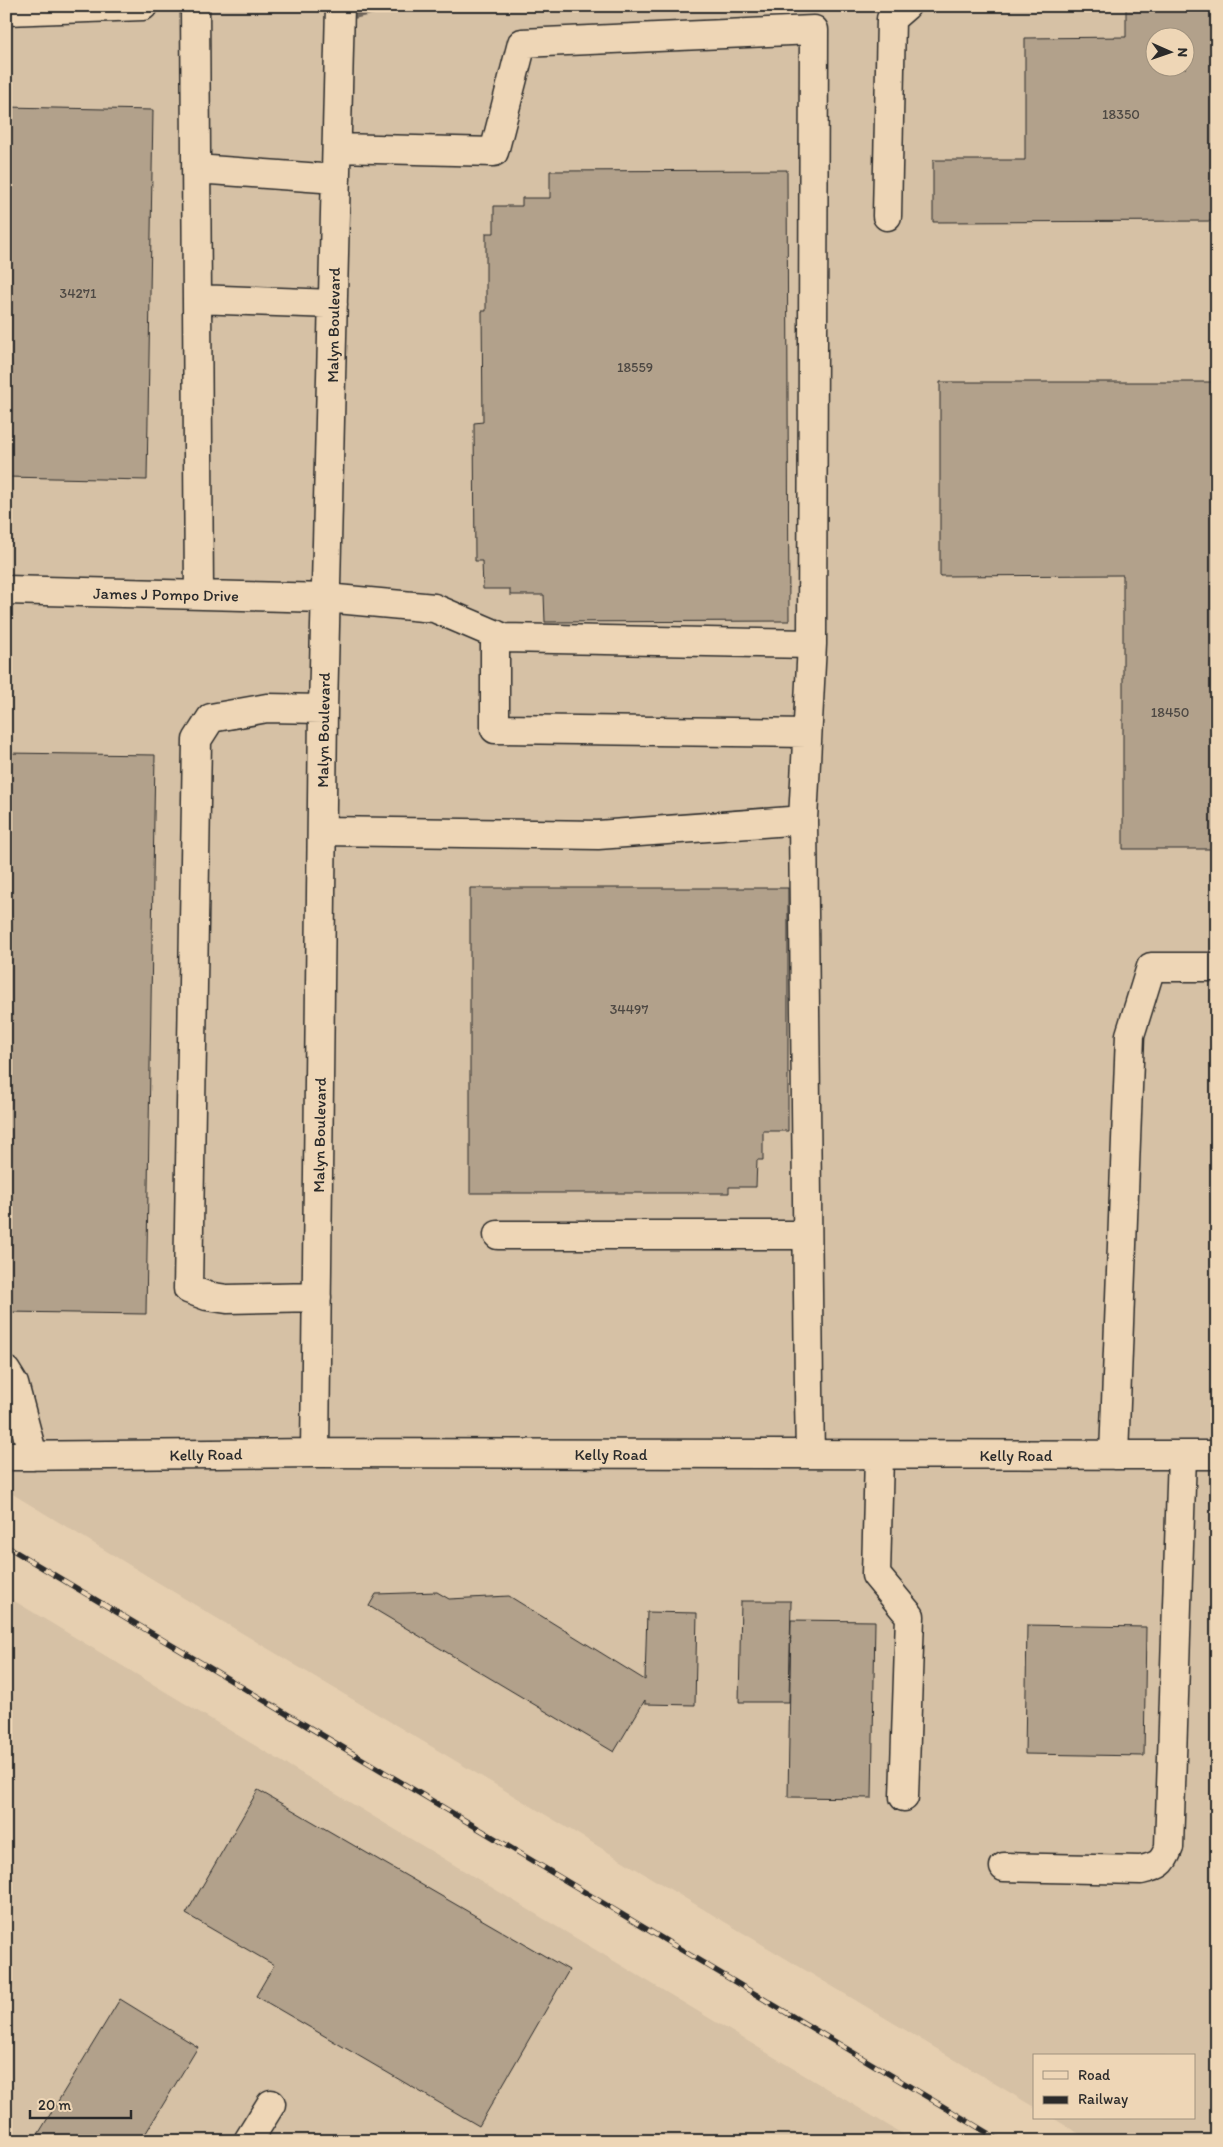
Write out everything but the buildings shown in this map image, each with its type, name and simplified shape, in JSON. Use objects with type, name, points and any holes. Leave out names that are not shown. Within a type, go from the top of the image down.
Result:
[{"type":"street","points":[[6,11],[143,6]]},
{"type":"street","points":[[195,6],[198,595]]},
{"type":"street","name":"Malyn Boulevard","points":[[315,1453],[323,709],[340,6]]},
{"type":"street","points":[[887,216],[891,19],[906,6]]},
{"type":"street","points":[[337,148],[494,152],[522,43],[814,30],[812,644],[803,820],[810,1454]]},
{"type":"street","points":[[196,169],[336,179]]},
{"type":"street","points":[[197,299],[333,304]]},
{"type":"street","name":"James J Pompo Drive","points":[[6,590],[326,598],[434,608],[504,638],[812,644]]},
{"type":"street","points":[[495,634],[495,729],[807,733]]},
{"type":"street","points":[[317,1297],[227,1299],[206,1296],[188,1289],[197,740],[211,718],[268,708],[323,709]]},
{"type":"street","points":[[322,831],[598,835],[803,820]]},
{"type":"street","points":[[1114,1455],[1130,1035],[1151,967],[1217,967]]},
{"type":"street","points":[[498,1235],[807,1235]]},
{"type":"street","points":[[6,1371],[14,1384],[33,1456]]},
{"type":"street","name":"Kelly Road","points":[[6,1456],[315,1453],[1217,1455]]},
{"type":"street","points":[[879,1454],[876,1575],[910,1616],[904,1797]]},
{"type":"street","points":[[1004,1867],[1140,1870],[1156,1866],[1165,1859],[1169,1847],[1182,1455]]},
{"type":"street","points":[[248,2141],[271,2104]]},
{"type":"shaded area","points":[[6,6],[1217,6],[1217,2141],[1091,2141],[1056,2120],[1196,2120],[1196,2054],[1033,2054],[1033,2106],[6,1490]]},
{"type":"shaded area","points":[[6,1596],[914,2141],[6,2141]]},
{"type":"waterway","points":[[341,17],[388,6]]},
{"type":"railway","points":[[6,1546],[1001,2141]]}]
